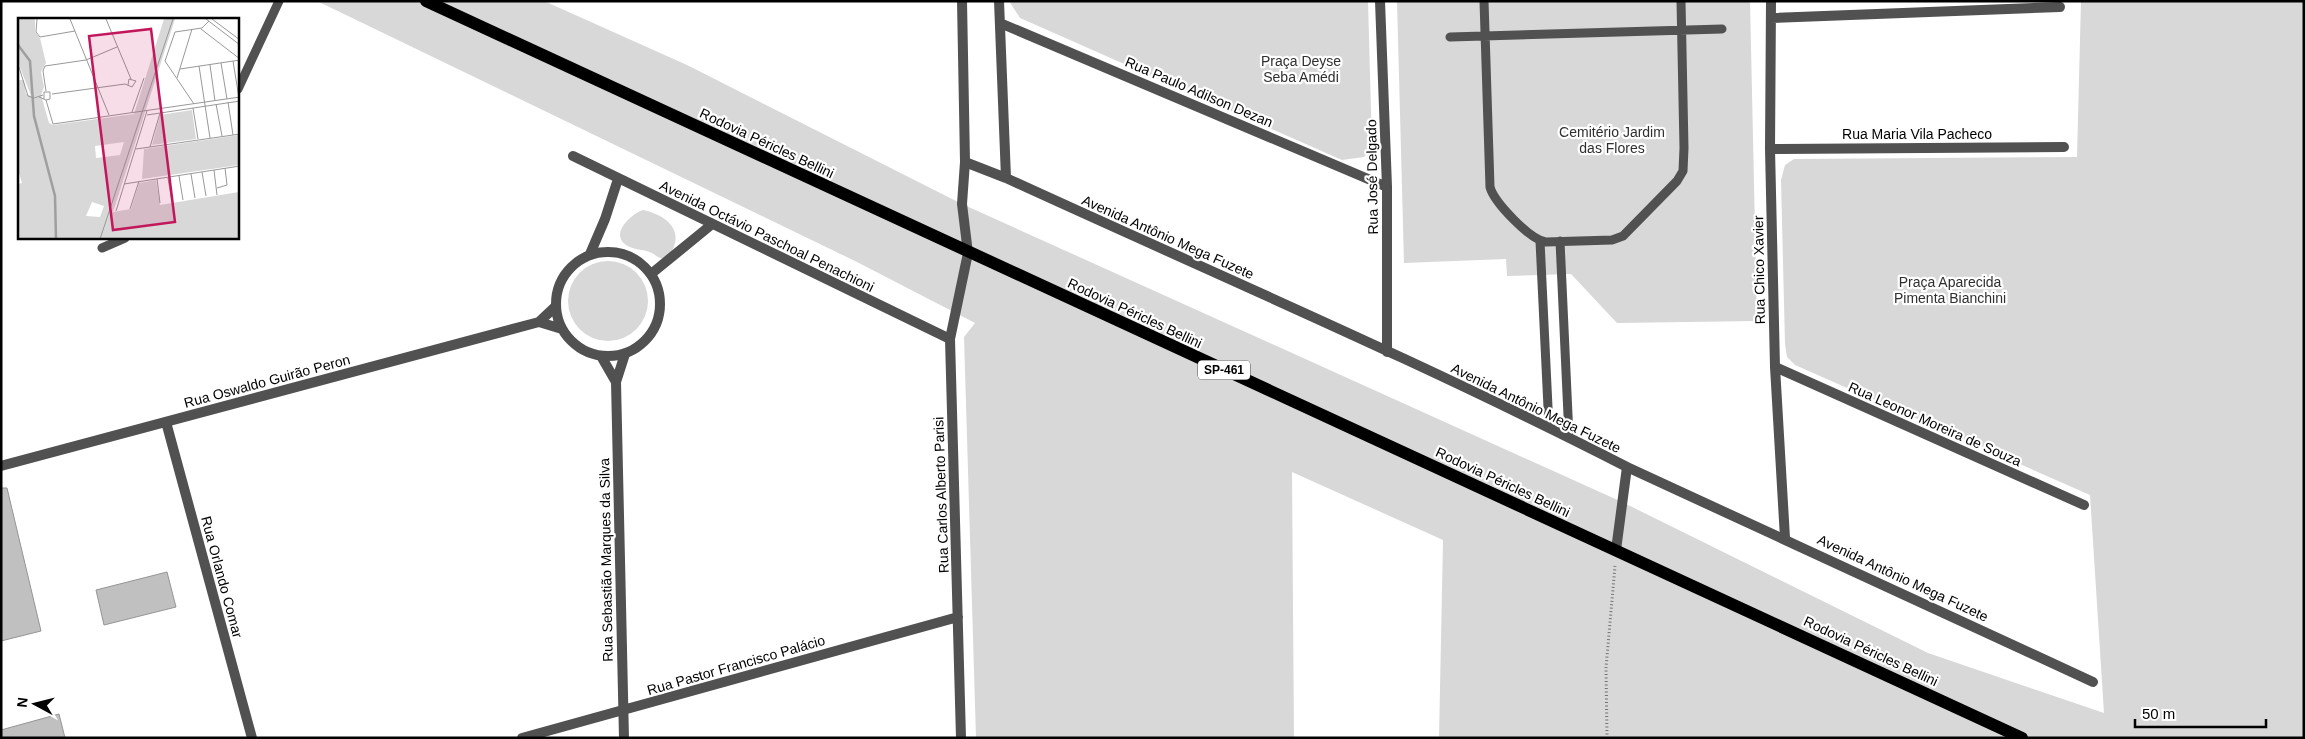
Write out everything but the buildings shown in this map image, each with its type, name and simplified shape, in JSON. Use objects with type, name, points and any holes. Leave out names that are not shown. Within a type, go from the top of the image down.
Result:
[{"type":"main road","name":"Rodovia Péricles Bellini","points":[[426,1],[968,253],[2022,738]]},
{"type":"street","name":"Rua Carlos Alberto Parisi","points":[[961,738],[950,339],[968,253],[962,204],[965,162],[962,1]]},
{"type":"street","points":[[999,1],[1006,178]]},
{"type":"street","name":"Rua José Delgado","points":[[1380,1],[1387,187],[1388,352]]},
{"type":"street","name":"Rua Chico Xavier","points":[[1771,1],[1770,149],[1775,367],[1785,538]]},
{"type":"street","points":[[1771,18],[2060,7]]},
{"type":"street","name":"Rua Paulo Adilson Dezan","points":[[1000,23],[1387,187]]},
{"type":"street","name":"Rua Maria Vila Pacheco","points":[[1770,149],[2064,147]]},
{"type":"street","name":"Avenida Octávio Paschoal Penachioni","points":[[572,156],[711,225],[950,339]]},
{"type":"street","name":"Avenida Antônio Mega Fuzete","points":[[965,162],[1006,178],[1388,352],[1627,467],[1785,538],[2093,682]]},
{"type":"street","points":[[590,254],[605,219],[618,179]]},
{"type":"street","points":[[651,274],[711,225]]},
{"type":"street","points":[[607,251],[624,254],[639,262],[651,274],[659,292],[660,311],[654,329],[642,344],[625,354],[601,356],[578,348],[568,339],[562,329],[555,308],[559,285],[571,266],[590,254],[607,251]]},
{"type":"street","name":"Rua Oswaldo Guirão Peron","points":[[1,466],[539,322],[555,308]]},
{"type":"street","points":[[539,322],[562,329]]},
{"type":"street","name":"Rua Sebastião Marques da Silva","points":[[624,738],[616,382],[625,354]]},
{"type":"street","name":"Rua Sebastião Marques da Silva","points":[[601,356],[616,382]]},
{"type":"street","name":"Rua Leonor Moreira de Souza","points":[[1775,367],[2084,505]]},
{"type":"street","name":"Rua Orlando Comar","points":[[166,422],[252,738]]},
{"type":"street","points":[[1616,550],[1627,467]]},
{"type":"street","name":"Rua Pastor Francisco Palácio","points":[[522,738],[958,618]]},
{"type":"lane","points":[[239,87],[279,1]]},
{"type":"lane","points":[[1484,1],[1492,194],[1530,235],[1540,241],[1612,240],[1623,236],[1677,181],[1684,161],[1681,1]]},
{"type":"lane","points":[[1450,37],[1722,29]]},
{"type":"lane","points":[[102,248],[123,239]]},
{"type":"lane","points":[[1540,241],[1549,428]]},
{"type":"lane","points":[[1560,241],[1569,438]]},
{"type":"path","points":[[1607,738],[1606,668],[1616,550]]},
{"type":"green space","name":"Praça Aparecida Pimenta Bianchini","points":[[317,1],[544,1],[687,65],[962,204],[1622,502],[1928,653],[2104,713],[2090,495],[1795,365],[1787,357],[1785,344],[1781,180],[1785,165],[1794,159],[2077,157],[2081,1],[2304,1],[2304,738],[1439,738],[1443,540],[1292,472],[1294,738],[976,738],[964,337],[975,323],[857,262]]},
{"type":"green space","name":"Praça Deyse Seba Amédi","points":[[1009,1],[1368,1],[1372,147],[1364,157],[1342,160],[1020,18]]},
{"type":"green space","name":"Cemitério Jardim das Flores","points":[[1397,1],[1750,1],[1757,321],[1617,323],[1571,274],[1507,276],[1506,259],[1404,263]]},
{"type":"green space","points":[[643,210],[661,217],[673,228],[675,242],[666,259],[629,247],[621,240],[621,229],[624,224]]},
{"type":"green space","points":[[608,261],[623,264],[636,273],[645,286],[648,301],[645,316],[636,329],[623,338],[608,341],[593,338],[580,329],[571,316],[568,301],[571,286],[580,273],[593,264]]}]
